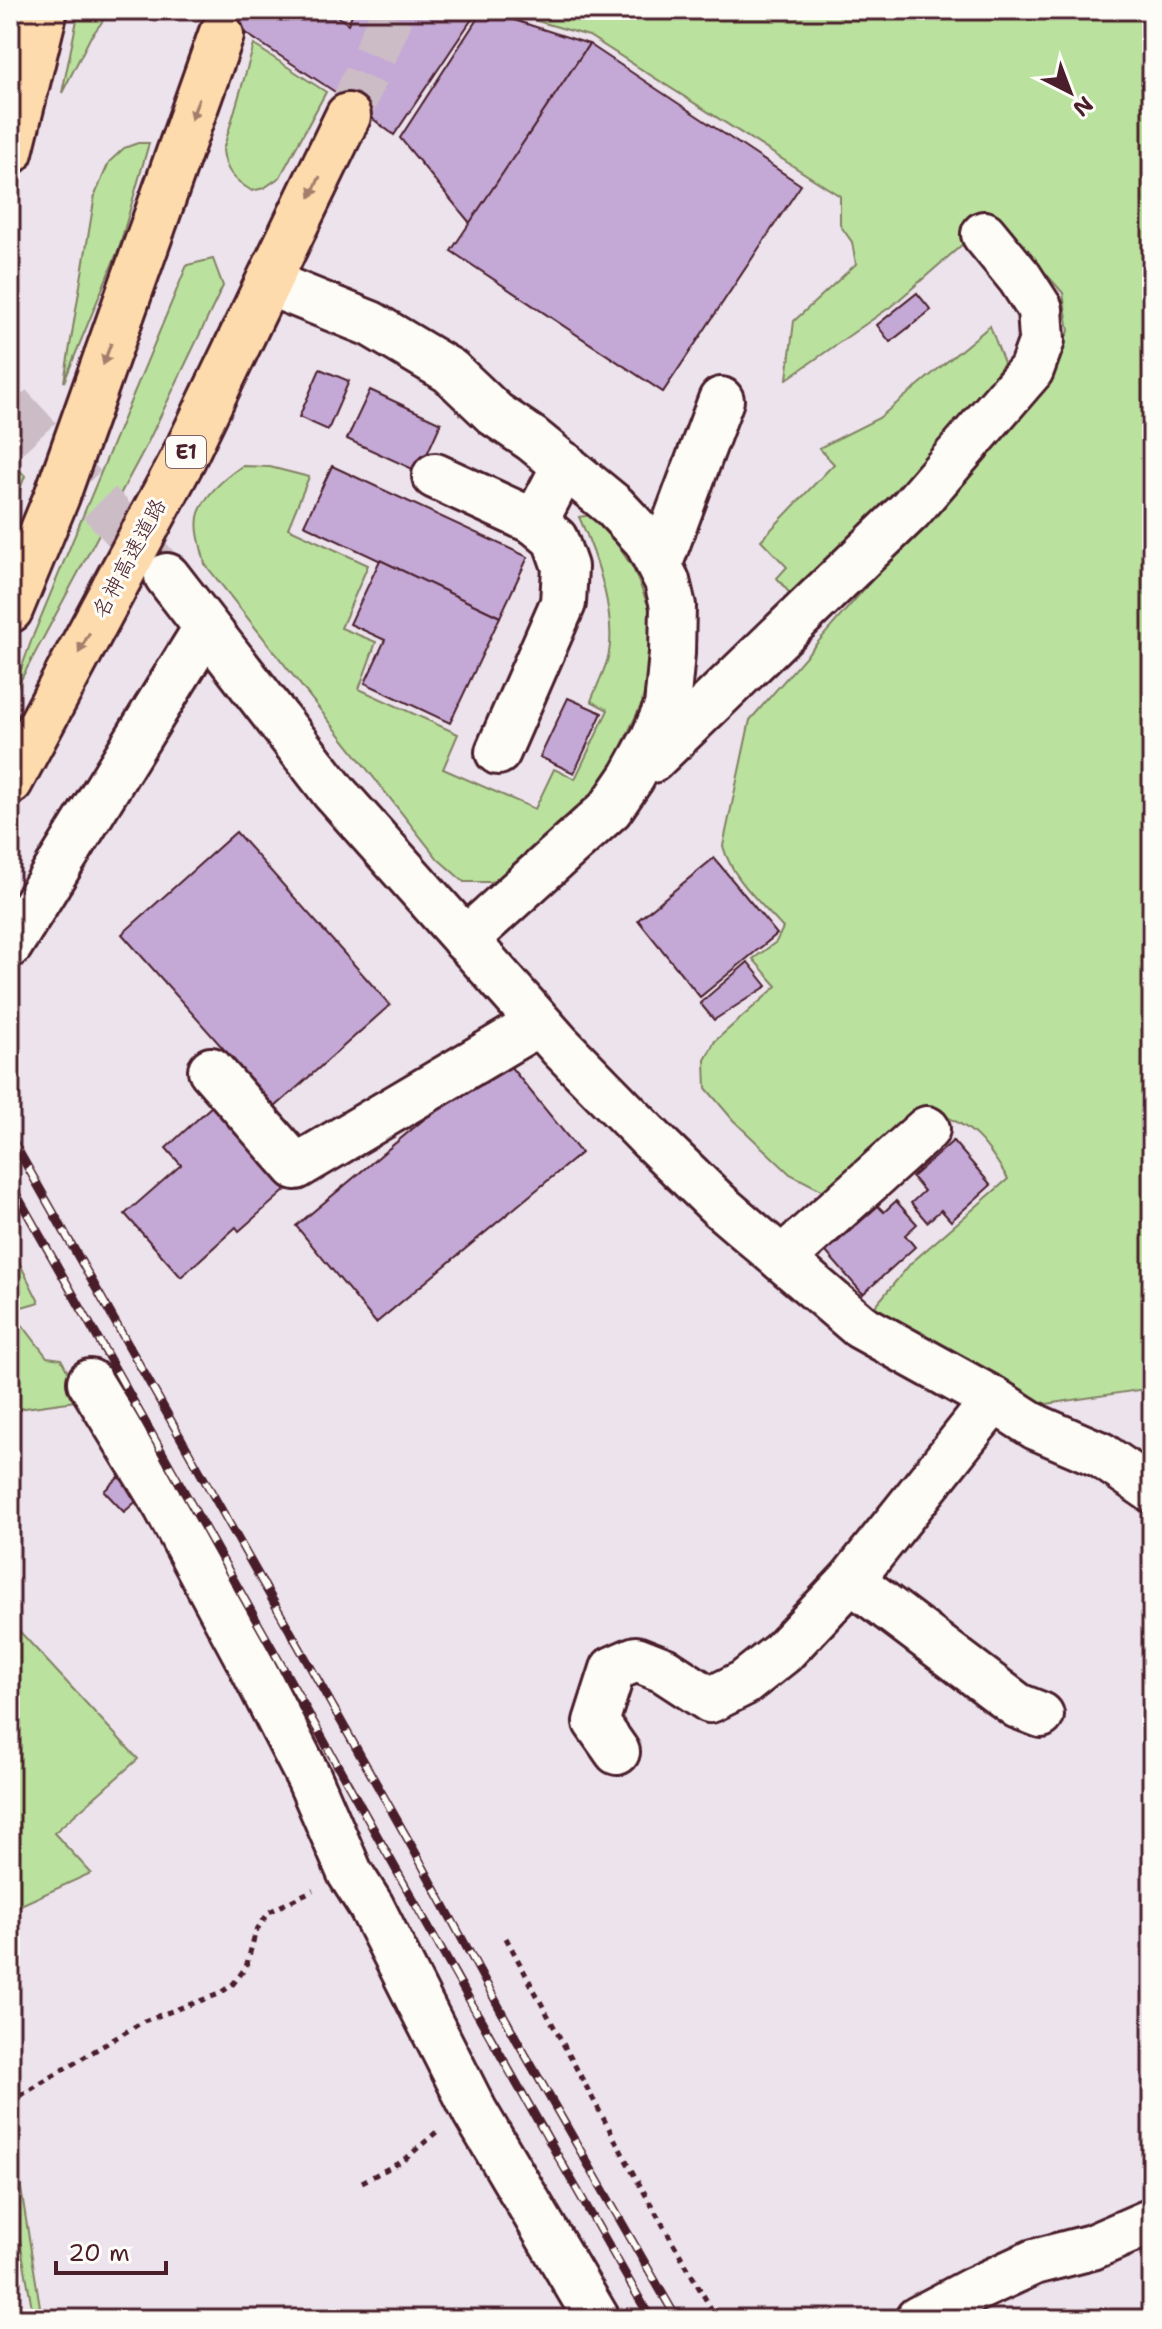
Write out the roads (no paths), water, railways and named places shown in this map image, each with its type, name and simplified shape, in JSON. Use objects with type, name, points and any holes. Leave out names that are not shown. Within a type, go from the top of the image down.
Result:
[{"type":"highway","points":[[10,152],[45,10]]},
{"type":"highway","points":[[10,610],[57,496],[221,35]]},
{"type":"highway","name":"名神高速道路","points":[[10,782],[182,461],[348,116]]},
{"type":"street","points":[[632,777],[686,729],[910,510],[1031,370],[1042,340],[1040,309],[1020,278],[984,234]]},
{"type":"street","points":[[269,283],[371,324],[450,371],[495,414],[565,465],[614,506],[646,540],[660,563],[673,606],[667,707],[632,777],[610,809],[465,940]]},
{"type":"street","points":[[660,563],[721,400]]},
{"type":"street","points":[[535,522],[565,465]]},
{"type":"street","points":[[435,476],[535,522],[555,539],[565,567],[563,603],[498,752]]},
{"type":"street","points":[[167,576],[334,792],[539,1023],[660,1148],[860,1326],[994,1400],[1036,1427],[1101,1455],[1152,1490]]},
{"type":"street","points":[[10,945],[206,628]]},
{"type":"street","points":[[211,1070],[296,1167],[539,1023]]},
{"type":"street","points":[[782,1259],[927,1129]]},
{"type":"street","points":[[90,1382],[166,1506],[246,1655],[309,1778],[350,1873],[371,1906],[475,2112],[597,2319]]},
{"type":"street","points":[[617,1752],[596,1722],[613,1669],[636,1659],[664,1670],[710,1700],[744,1683],[782,1653],[851,1580],[994,1400]]},
{"type":"street","points":[[851,1580],[1018,1706],[1041,1715]]},
{"type":"street","points":[[918,2319],[1034,2262],[1092,2247],[1152,2221]]},
{"type":"tunnel","points":[[348,116],[394,10]]},
{"type":"tunnel","points":[[10,405],[162,571]]},
{"type":"railway","points":[[10,1136],[415,1852],[518,2042],[677,2319]]},
{"type":"railway","points":[[10,1183],[651,2319]]},
{"type":"railway","points":[[10,2293],[15,2319]]}]
